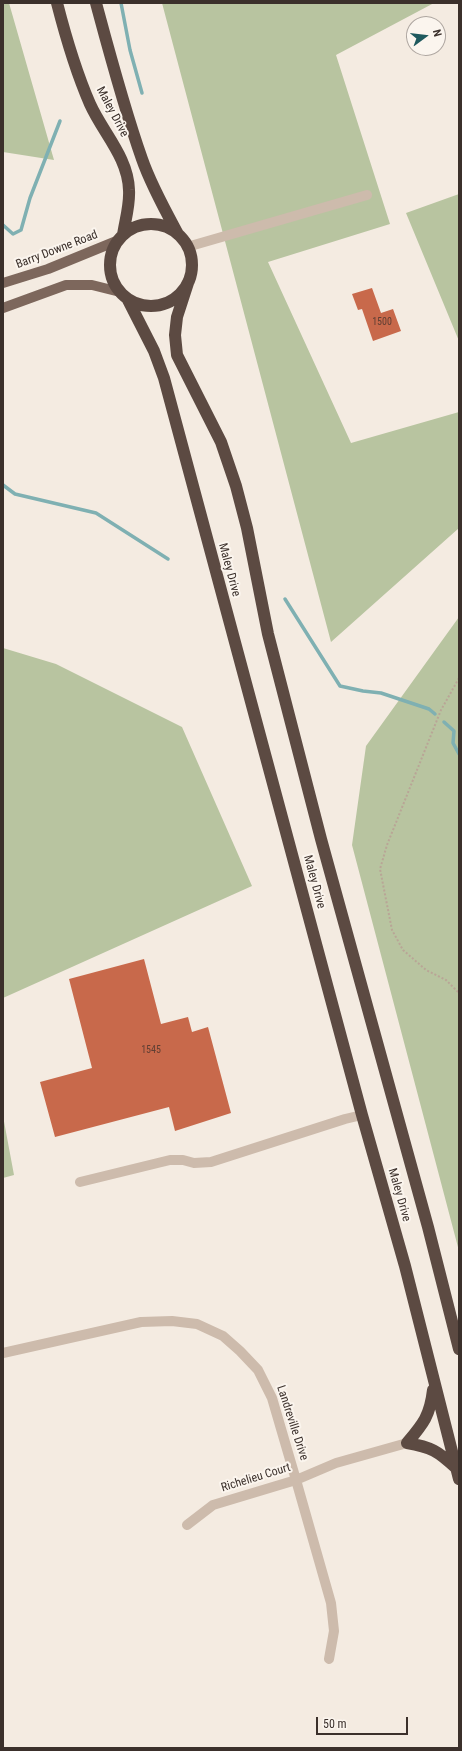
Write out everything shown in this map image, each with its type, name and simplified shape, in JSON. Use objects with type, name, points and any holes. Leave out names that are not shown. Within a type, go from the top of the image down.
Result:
[{"type":"highway","name":"Maley Drive","points":[[57,3],[76,70],[91,106],[121,156],[126,173],[129,190],[121,238]]},
{"type":"highway","name":"Maley Drive","points":[[96,3],[120,92],[142,160],[155,191],[178,235]]},
{"type":"highway","points":[[151,224],[166,227],[178,235],[187,246],[191,261],[189,280],[183,291],[174,299],[162,304],[150,306],[138,304],[123,295],[114,282],[110,260],[113,250],[121,238],[136,227],[151,224]]},
{"type":"highway","name":"Maley Drive","points":[[189,280],[177,317],[175,335],[177,355],[221,442],[236,486],[247,528],[268,634],[321,839],[428,1227],[459,1349]]},
{"type":"highway","name":"Maley Drive","points":[[123,295],[154,351],[164,378],[362,1115],[405,1266],[458,1473]]},
{"type":"highway","points":[[407,1443],[423,1424],[431,1407],[434,1384]]},
{"type":"highway","points":[[407,1443],[426,1446],[440,1453],[458,1473]]},
{"type":"main road","name":"Barry Downe Road","points":[[3,283],[48,269],[121,238]]},
{"type":"main road","points":[[3,308],[66,285],[92,285],[123,295]]},
{"type":"street","points":[[187,246],[367,195]]},
{"type":"street","points":[[80,1182],[170,1160],[183,1160],[194,1163],[211,1162],[345,1119],[362,1115]]},
{"type":"street","name":"Landreville Drive","points":[[3,1353],[141,1322],[172,1321],[197,1324],[223,1336],[258,1370],[272,1398],[331,1603],[334,1631],[328,1659]]},
{"type":"street","name":"Richelieu Court","points":[[187,1525],[213,1505],[296,1480],[336,1463],[407,1443]]},
{"type":"path","points":[[459,678],[441,710],[387,845],[380,869],[392,930],[403,950],[426,970],[446,980],[459,993]]},
{"type":"green space","points":[[3,3],[9,3],[54,160],[3,152]]},
{"type":"green space","points":[[162,3],[434,3],[410,16],[406,16],[406,18],[336,55],[390,224],[268,262],[351,443],[459,412],[459,528],[331,642]]},
{"type":"green space","points":[[459,194],[459,341],[406,213]]},
{"type":"green space","points":[[459,617],[459,1251],[352,845],[366,746]]},
{"type":"green space","points":[[3,648],[56,664],[182,727],[252,886],[3,998]]},
{"type":"green space","points":[[3,1116],[14,1175],[3,1178]]},
{"type":"building","points":[[372,288],[381,313],[393,309],[401,331],[373,341],[362,309],[358,310],[352,294]]},
{"type":"building","points":[[144,959],[161,1024],[188,1017],[192,1032],[208,1027],[231,1113],[175,1131],[169,1107],[55,1137],[40,1082],[92,1068],[69,979]]},
{"type":"waterway","points":[[121,3],[130,50],[142,93]]},
{"type":"waterway","points":[[3,225],[13,234],[21,230],[30,198],[60,121]]},
{"type":"waterway","points":[[3,485],[15,494],[96,513],[168,559]]},
{"type":"waterway","points":[[285,599],[340,686],[381,693],[429,709],[435,714]]},
{"type":"waterway","points":[[444,722],[454,731],[453,743],[459,754]]}]
